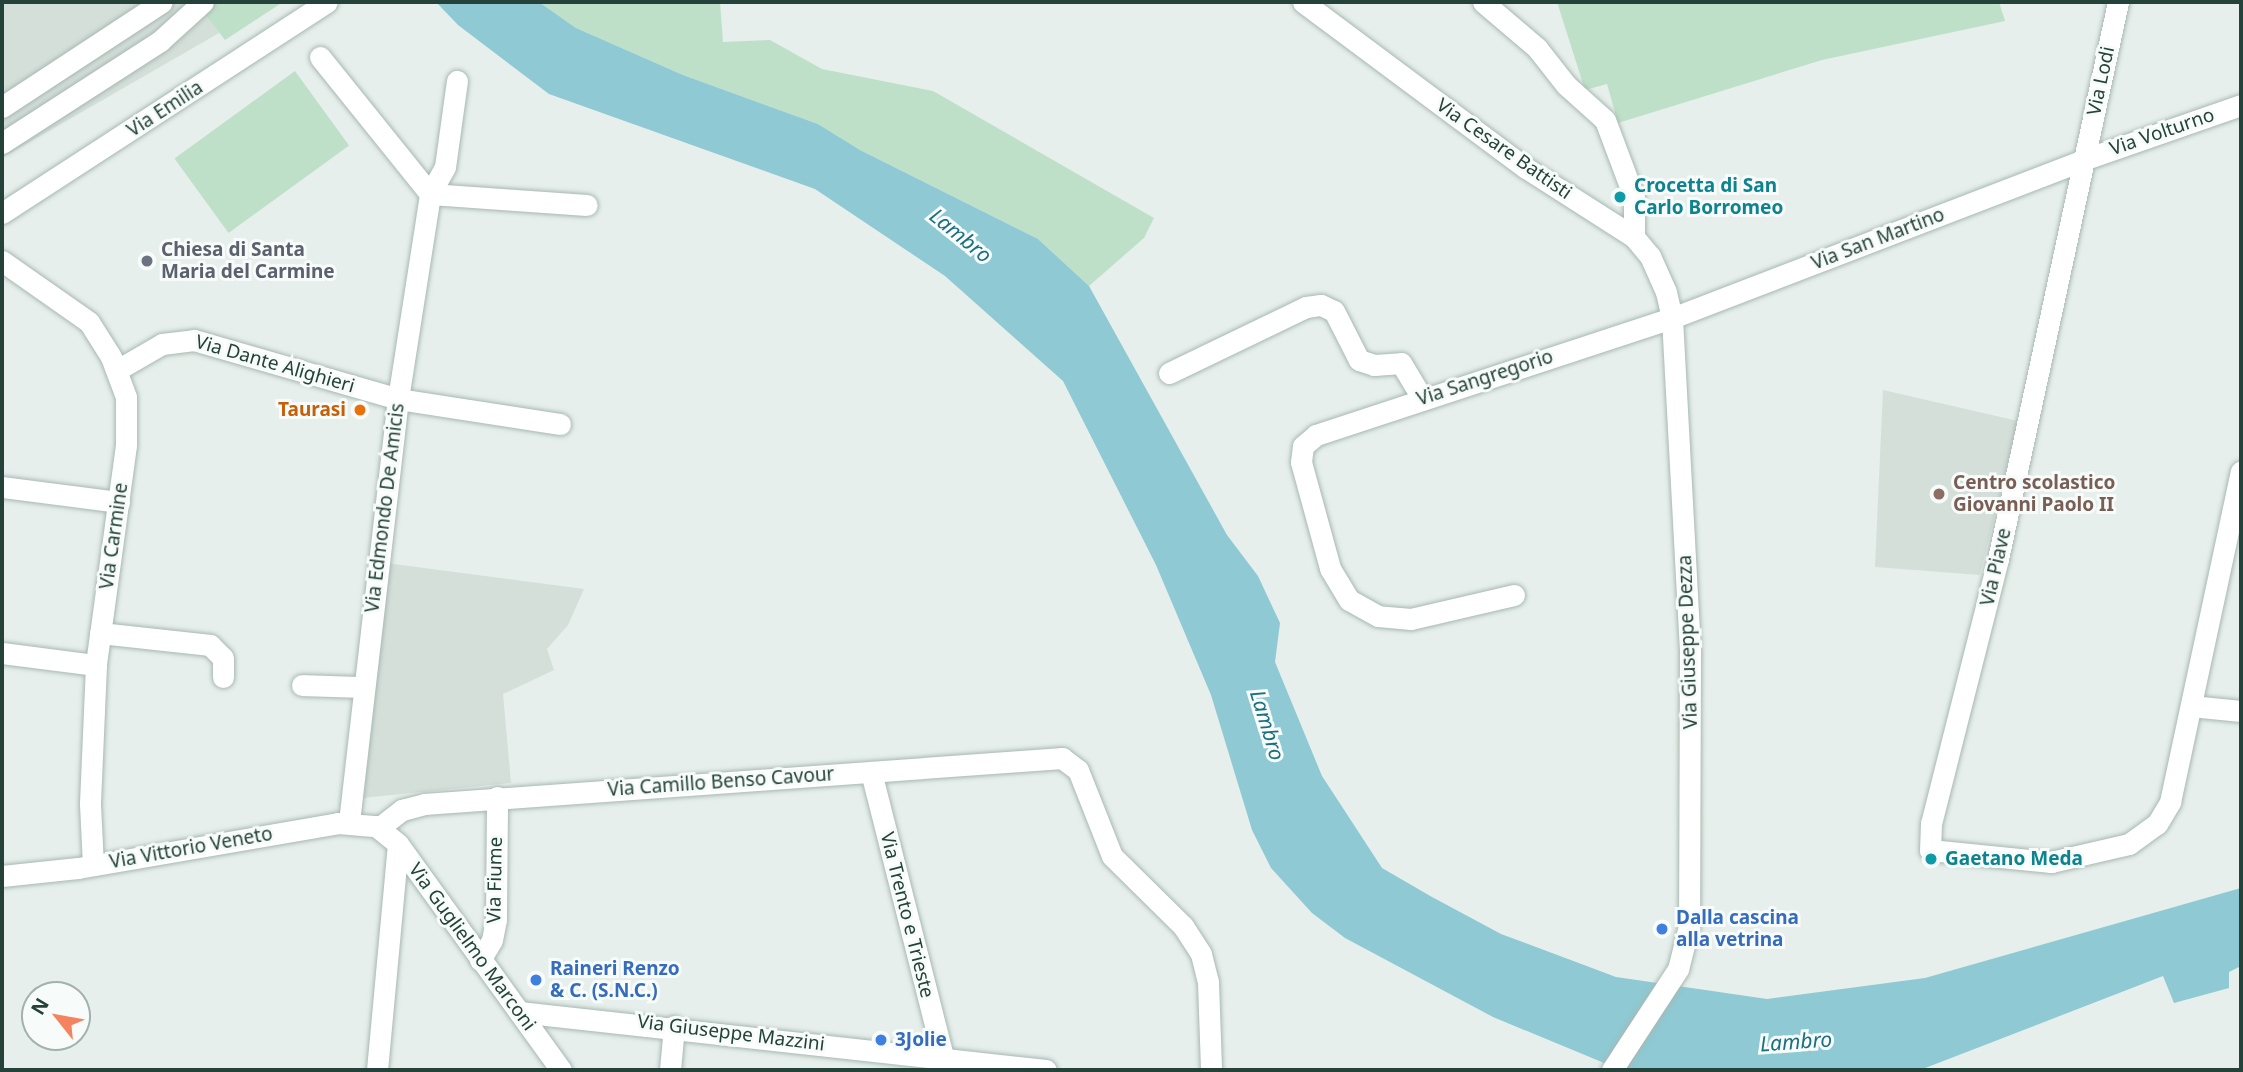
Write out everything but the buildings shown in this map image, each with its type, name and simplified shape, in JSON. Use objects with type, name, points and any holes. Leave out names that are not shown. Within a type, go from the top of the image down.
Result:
[{"type":"street","points":[[2,107],[162,2]]},
{"type":"street","points":[[2,143],[160,41],[203,2]]},
{"type":"street","name":"Via Emilia","points":[[2,213],[327,2]]},
{"type":"street","name":"Via Cesare Battisti","points":[[1303,2],[1526,168],[1634,237],[1655,265],[1672,318]]},
{"type":"street","points":[[1483,2],[1537,48],[1566,85],[1595,109],[1610,128],[1629,180],[1634,237]]},
{"type":"street","name":"Via Lodi","points":[[2083,160],[2118,2]]},
{"type":"street","points":[[320,57],[430,194],[587,205]]},
{"type":"street","name":"Via Edmondo De Amicis","points":[[349,822],[398,400],[430,194],[445,167],[457,81]]},
{"type":"street","name":"Via Volturno","points":[[2083,160],[2241,105]]},
{"type":"street","name":"Via San Martino","points":[[1672,318],[2083,160]]},
{"type":"street","name":"Via Piave","points":[[2083,160],[2003,538],[1931,823],[1930,850],[2042,863],[2113,849],[2143,838],[2170,802],[2192,706]]},
{"type":"street","name":"Via Carmine","points":[[2,261],[79,312],[99,335],[117,370],[128,414],[119,502],[96,665],[90,804],[93,865]]},
{"type":"street","points":[[1169,373],[1306,307],[1321,305],[1334,311],[1359,360],[1374,365],[1402,363],[1422,397]]},
{"type":"street","name":"Via Sangregorio","points":[[1514,595],[1411,619],[1378,616],[1354,604],[1340,590],[1329,568],[1301,462],[1303,446],[1316,435],[1422,397],[1672,318]]},
{"type":"street","name":"Via Giuseppe Dezza","points":[[1612,1070],[1680,964],[1688,938],[1691,897],[1690,651],[1672,318]]},
{"type":"street","name":"Via Dante Alighieri","points":[[117,370],[162,344],[194,340],[398,400],[560,424]]},
{"type":"street","points":[[2241,472],[2192,706],[2241,711]]},
{"type":"street","points":[[2,487],[119,502]]},
{"type":"street","points":[[100,633],[210,645],[223,658],[223,677]]},
{"type":"street","points":[[2,653],[96,665]]},
{"type":"street","points":[[302,685],[363,687]]},
{"type":"street","name":"Via Camillo Benso Cavour","points":[[380,827],[416,805],[497,797],[871,772],[1046,756],[1068,761],[1080,775],[1112,856],[1183,926],[1201,954],[1208,982],[1211,1070]]},
{"type":"street","name":"Via Trento e Trieste","points":[[871,772],[945,1064]]},
{"type":"street","name":"Via Fiume","points":[[480,960],[492,940],[496,920],[497,797]]},
{"type":"street","name":"Via Vittorio Veneto","points":[[2,876],[93,865],[349,822],[380,827]]},
{"type":"street","name":"Via Guglielmo Marconi","points":[[380,827],[397,844],[561,1070]]},
{"type":"street","points":[[377,1070],[397,844]]},
{"type":"street","name":"Via Giuseppe Mazzini","points":[[519,1012],[674,1026],[945,1064],[1046,1070]]},
{"type":"street","points":[[670,1070],[674,1026]]},
{"type":"shaded area","points":[[2,2],[273,2],[2,158]]},
{"type":"shaded area","name":"Centro scolastico Giovanni Paolo II","points":[[1883,390],[2018,421],[1980,575],[1875,567]]},
{"type":"shaded area","points":[[386,563],[584,589],[568,625],[547,649],[554,670],[503,694],[511,783],[362,798]]},
{"type":"green space","points":[[215,2],[283,2],[225,40],[205,14]]},
{"type":"green space","points":[[539,2],[720,2],[723,42],[770,40],[822,69],[933,91],[1154,218],[1144,238],[1089,286],[1038,239],[860,150],[818,124],[683,75],[576,28]]},
{"type":"green space","points":[[1557,2],[1999,2],[2005,21],[1822,60],[1618,123],[1607,84],[1585,90]]},
{"type":"green space","points":[[295,71],[349,145],[229,233],[174,159]]},
{"type":"water","name":"Lambro","points":[[436,2],[539,2],[576,28],[683,75],[818,124],[860,150],[1038,239],[1089,286],[1227,535],[1258,576],[1280,623],[1275,662],[1322,776],[1382,868],[1501,934],[1616,977],[1767,999],[1925,978],[2241,888],[2241,966],[2229,972],[2229,988],[2174,1003],[2163,976],[1920,1070],[1621,1070],[1493,1017],[1345,938],[1312,913],[1271,868],[1252,830],[1211,695],[1156,565],[1063,381],[945,276],[815,189],[549,94],[458,25]]},
{"type":"place","name":"Crocetta di San Carlo Borromeo","points":[[1620,197]]},
{"type":"place","name":"Chiesa di Santa Maria del Carmine","points":[[147,261]]},
{"type":"place","name":"Taurasi","points":[[360,410]]},
{"type":"place","name":"Centro scolastico Giovanni Paolo II","points":[[1939,494]]},
{"type":"place","name":"Gaetano Meda","points":[[1931,859]]},
{"type":"place","name":"Dalla cascina alla vetrina","points":[[1662,929]]},
{"type":"place","name":"Raineri Renzo & C. (S.N.C.)","points":[[536,980]]},
{"type":"place","name":"3Jolie","points":[[881,1040]]}]
